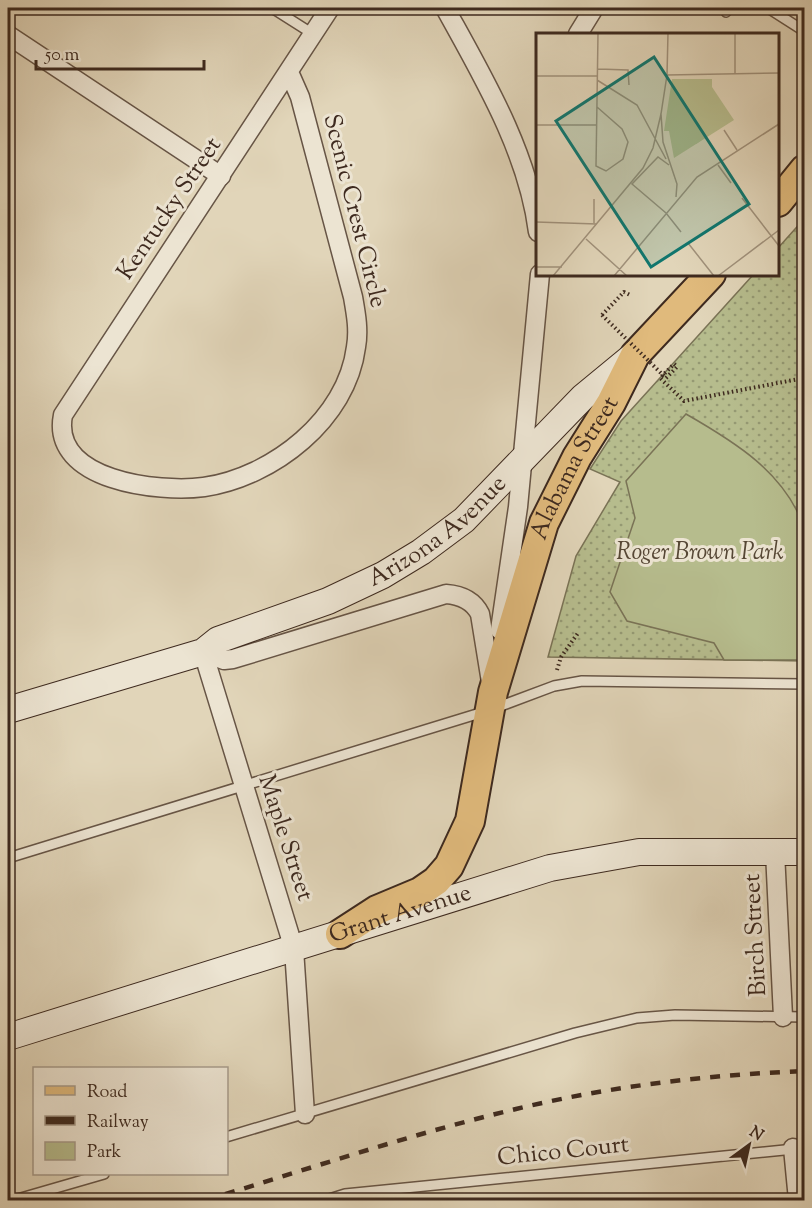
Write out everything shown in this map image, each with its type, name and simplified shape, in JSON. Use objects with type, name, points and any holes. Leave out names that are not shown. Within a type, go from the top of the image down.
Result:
[{"type":"main road","points":[[779,200],[804,170]]},
{"type":"main road","name":"Alabama Street","points":[[340,934],[378,910],[420,892],[436,881],[449,866],[470,821],[491,701],[544,524],[577,457],[611,403],[645,364],[710,276]]},
{"type":"main road","name":"Arizona Avenue","points":[[8,710],[203,652],[218,640],[328,601],[383,575],[421,552],[464,520],[583,398],[645,364]]},
{"type":"main road","name":"Grant Avenue","points":[[8,1037],[550,868],[639,852],[804,852]]},
{"type":"street","name":"Kentucky Street","points":[[63,440],[60,428],[63,415],[330,8]]},
{"type":"street","points":[[445,8],[517,150],[535,210],[536,221]]},
{"type":"street","points":[[579,33],[594,8]]},
{"type":"street","points":[[8,35],[221,176]]},
{"type":"street","name":"Scenic Crest Circle","points":[[63,440],[79,460],[105,476],[142,486],[181,489],[206,486],[246,475],[275,461],[306,437],[325,417],[341,392],[356,348],[357,322],[353,297],[300,97],[289,72]]},
{"type":"street","name":"Alabama Street","points":[[491,701],[524,459],[540,276]]},
{"type":"street","name":"Arizona Avenue","points":[[203,652],[224,660],[233,659],[446,594],[457,595],[477,607],[480,614],[491,701]]},
{"type":"street","name":"Maple Street","points":[[203,652],[294,948],[305,1114]]},
{"type":"street","name":"Birch Street","points":[[776,852],[783,1017]]},
{"type":"street","points":[[798,1200],[799,1148]]},
{"type":"lane","points":[[272,8],[313,34]]},
{"type":"lane","points":[[768,8],[804,31]]},
{"type":"lane","points":[[8,858],[243,786],[491,701],[554,686],[582,681],[804,684]]},
{"type":"lane","points":[[228,1136],[637,1018],[675,1015],[804,1017]]},
{"type":"lane","name":"Chico Court","points":[[326,1200],[345,1194],[799,1148]]},
{"type":"lane","points":[[14,1200],[97,1175]]},
{"type":"path","points":[[630,295],[624,292],[602,315],[666,378],[677,367],[674,364],[660,378]]},
{"type":"path","points":[[645,364],[684,401],[804,378]]},
{"type":"path","points":[[554,686],[561,657],[578,633]]},
{"type":"green space","name":"Roger Brown Park","points":[[804,219],[804,661],[548,657],[576,556],[620,482],[590,469],[621,421],[752,276],[779,276],[779,247]]},
{"type":"green space","points":[[686,414],[756,460],[784,490],[795,508],[804,527],[804,660],[724,660],[714,643],[627,621],[610,592],[635,518],[626,481]]},
{"type":"railway","points":[[206,1200],[438,1129],[552,1101],[659,1083],[731,1075],[804,1071]]}]
